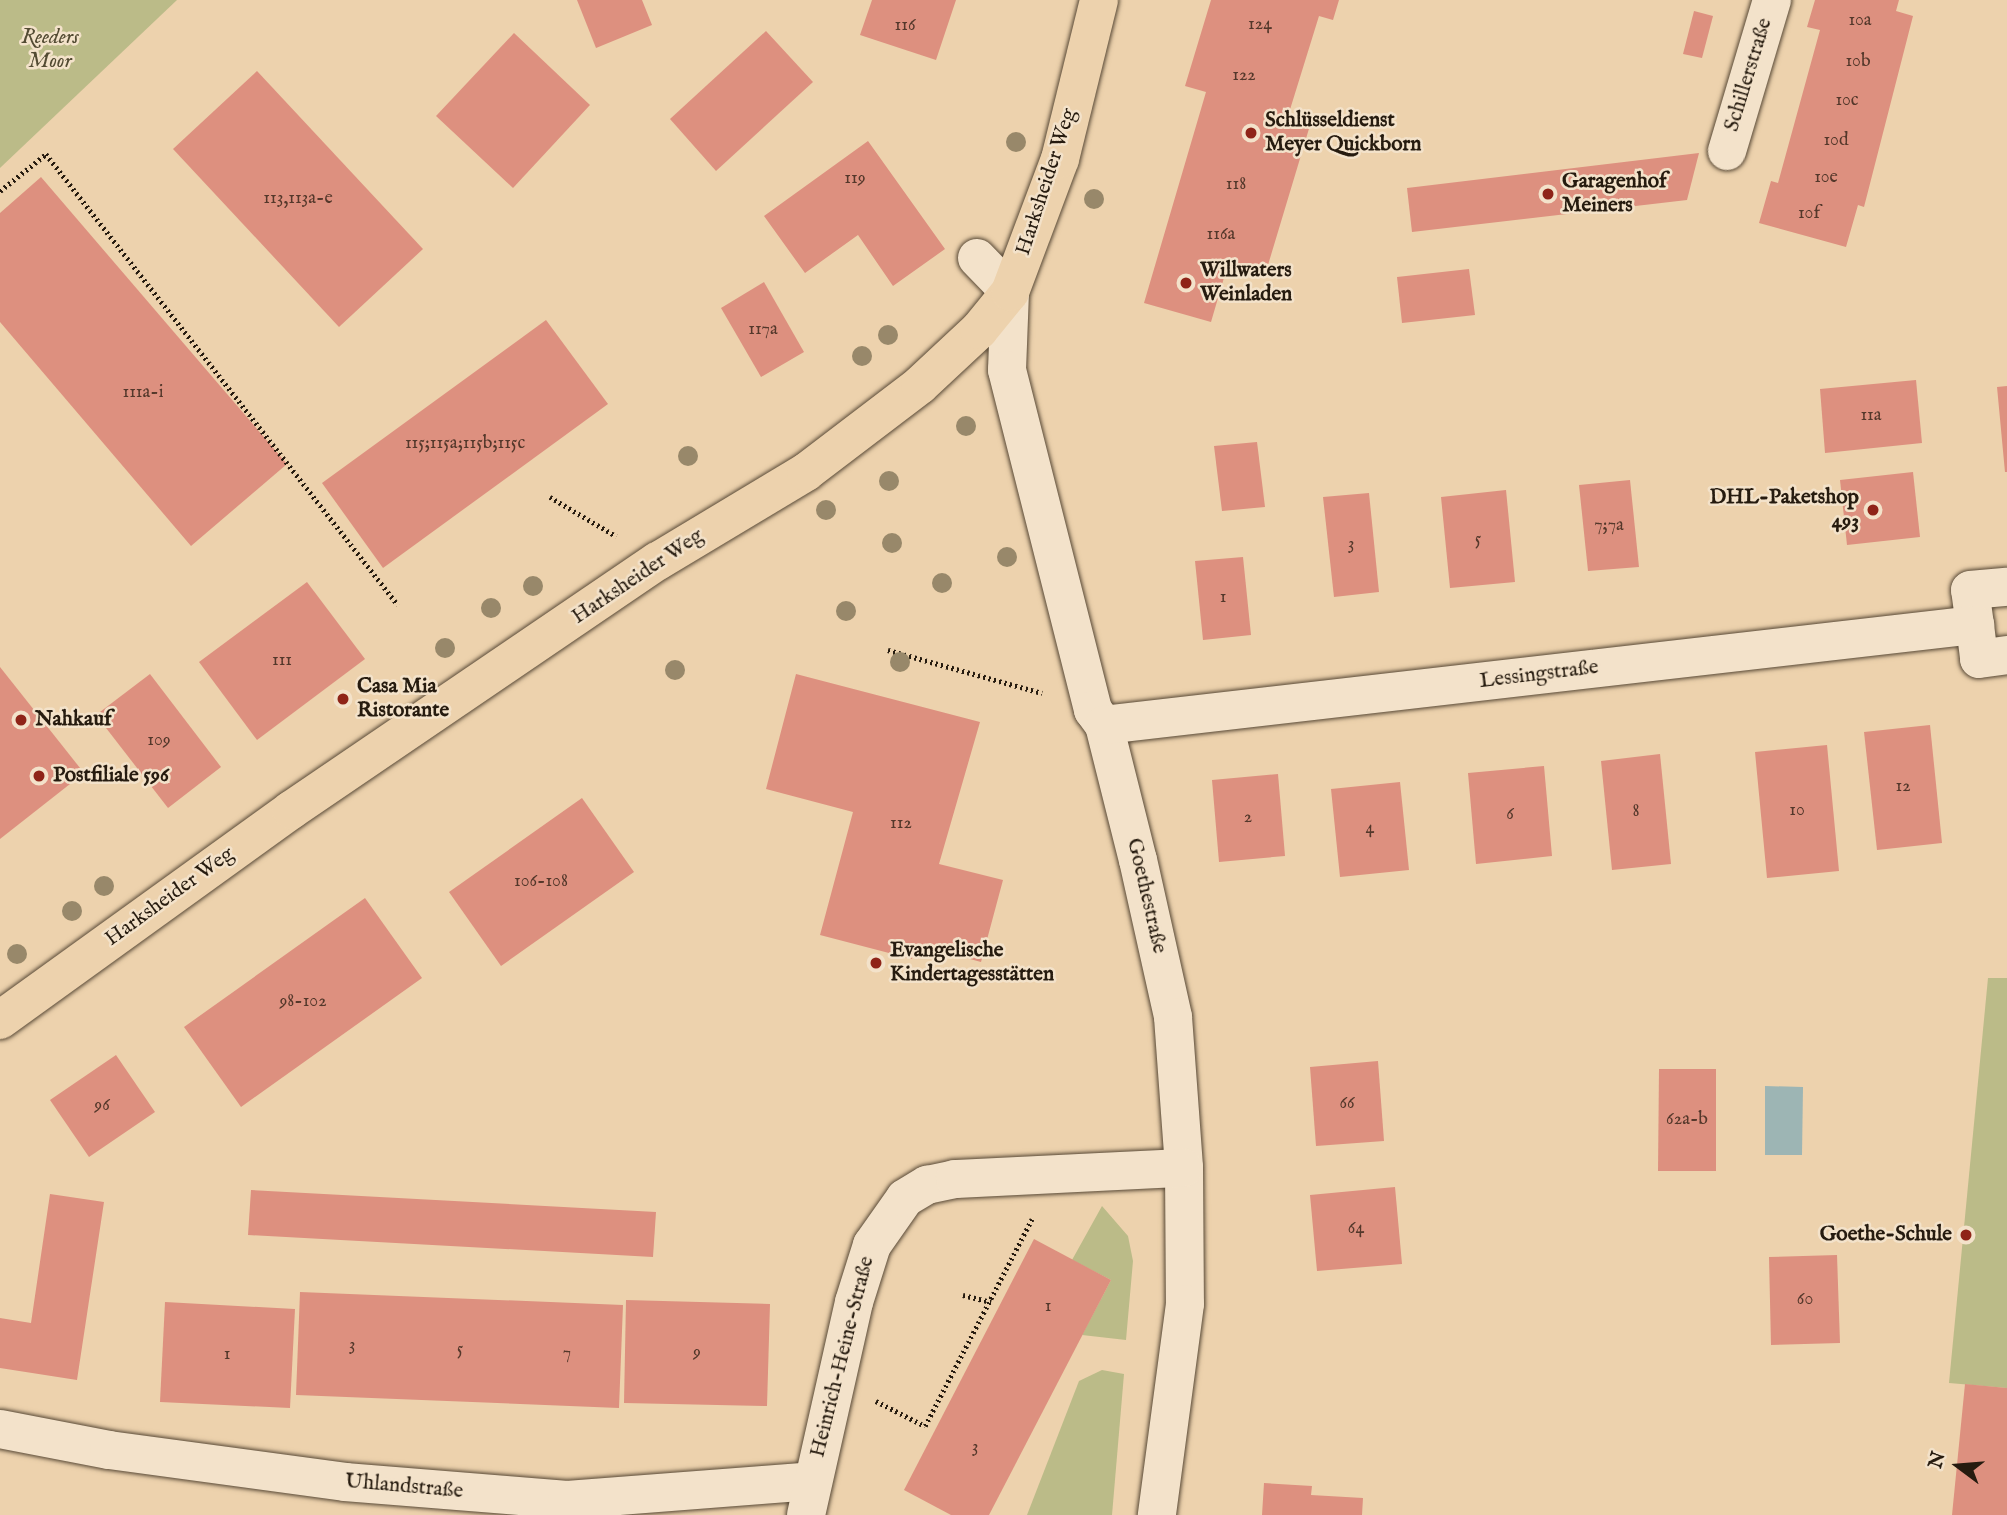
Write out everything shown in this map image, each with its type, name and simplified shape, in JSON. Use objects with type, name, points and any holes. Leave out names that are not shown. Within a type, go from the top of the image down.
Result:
[{"type":"main road","name":"Harksheider Weg","points":[[0,1020],[291,810],[658,561],[806,472],[920,385],[979,330],[1010,292],[1059,159],[1099,0]]},
{"type":"street","name":"Schillerstraße","points":[[1727,151],[1772,0]]},
{"type":"street","points":[[977,258],[1010,292]]},
{"type":"street","name":"Goethestraße","points":[[1010,292],[1007,370],[1173,1017],[1184,1168],[1185,1304],[1157,1515]]},
{"type":"street","points":[[2007,587],[1970,590],[1979,659],[2007,655]]},
{"type":"street","name":"Lessingstraße","points":[[1098,718],[1975,625]]},
{"type":"street","name":"Heinrich-Heine-Straße","points":[[809,1498],[834,1378],[872,1245],[905,1198],[927,1185],[955,1179],[1184,1168]]},
{"type":"street","name":"Uhlandstraße","points":[[0,1429],[109,1450],[345,1482],[567,1500],[809,1498]]},
{"type":"path","points":[[0,191],[46,154],[398,605]]},
{"type":"path","points":[[550,497],[658,561]]},
{"type":"path","points":[[888,650],[1098,718]]},
{"type":"path","points":[[834,1378],[925,1426],[1031,1226],[1038,1173]]},
{"type":"path","points":[[963,1295],[991,1302]]},
{"type":"green space","name":"Reeders Moor","points":[[0,0],[177,0],[0,168]]},
{"type":"green space","points":[[1988,978],[2007,978],[2007,1388],[1949,1383]]},
{"type":"green space","points":[[1102,1206],[1128,1236],[1133,1261],[1126,1340],[1082,1335],[1111,1280],[1072,1260]]},
{"type":"green space","points":[[1102,1370],[1124,1374],[1112,1515],[1027,1515],[1079,1381]]},
{"type":"water","points":[[1765,1086],[1803,1087],[1802,1155],[1765,1155]]},
{"type":"building","points":[[577,0],[642,0],[652,25],[596,48]]},
{"type":"building","points":[[872,0],[956,0],[936,60],[860,35]]},
{"type":"building","points":[[1211,0],[1339,0],[1333,20],[1319,16],[1288,116],[1311,122],[1265,275],[1228,264],[1211,322],[1144,303],[1206,92],[1185,86]]},
{"type":"building","points":[[1815,0],[1899,0],[1896,11],[1913,16],[1864,207],[1858,205],[1846,247],[1759,223],[1771,181],[1778,183],[1820,30],[1807,27]]},
{"type":"building","points":[[1694,11],[1713,16],[1702,58],[1683,54]]},
{"type":"building","points":[[766,31],[813,82],[716,171],[670,119]]},
{"type":"building","points":[[514,33],[590,105],[513,188],[436,116]]},
{"type":"building","points":[[257,71],[423,249],[339,327],[173,149]]},
{"type":"building","points":[[868,141],[945,249],[893,286],[858,235],[805,273],[764,216]]},
{"type":"building","name":"Garagenhof Meiners","points":[[1699,153],[1687,200],[1412,232],[1407,188]]},
{"type":"building","points":[[41,177],[287,464],[191,546],[0,322],[0,213]]},
{"type":"building","points":[[1469,269],[1475,315],[1402,323],[1397,277]]},
{"type":"building","points":[[764,282],[804,352],[761,377],[721,308]]},
{"type":"building","points":[[546,320],[608,404],[383,568],[322,483]]},
{"type":"building","points":[[1916,380],[1922,443],[1825,453],[1820,389]]},
{"type":"building","points":[[2007,386],[2007,472],[2005,472],[1997,387]]},
{"type":"building","points":[[1257,442],[1265,507],[1222,511],[1214,446]]},
{"type":"building","points":[[1913,472],[1920,537],[1847,545],[1840,480]]},
{"type":"building","points":[[1630,480],[1639,567],[1588,571],[1579,485]]},
{"type":"building","points":[[1506,490],[1515,582],[1450,588],[1441,497]]},
{"type":"building","points":[[1369,493],[1379,592],[1334,597],[1323,497]]},
{"type":"building","points":[[1243,557],[1251,635],[1203,640],[1195,561]]},
{"type":"building","points":[[307,582],[365,659],[257,740],[199,662]]},
{"type":"building","name":"Nahkauf","points":[[0,667],[84,773],[0,839]]},
{"type":"building","points":[[150,674],[221,767],[168,808],[96,715]]},
{"type":"building","points":[[796,674],[980,722],[939,864],[1003,880],[981,962],[915,944],[912,959],[820,935],[853,812],[766,789]]},
{"type":"building","points":[[1930,725],[1942,843],[1877,850],[1864,732]]},
{"type":"building","points":[[1827,745],[1839,871],[1767,878],[1755,752]]},
{"type":"building","points":[[1660,754],[1671,864],[1612,870],[1601,761]]},
{"type":"building","points":[[1544,766],[1552,856],[1476,864],[1468,773]]},
{"type":"building","points":[[1278,774],[1285,856],[1219,862],[1212,780]]},
{"type":"building","points":[[1400,782],[1409,870],[1340,877],[1331,789]]},
{"type":"building","points":[[582,798],[634,872],[501,966],[449,892]]},
{"type":"building","points":[[365,898],[422,978],[241,1107],[184,1027]]},
{"type":"building","points":[[116,1055],[155,1112],[89,1157],[50,1100]]},
{"type":"building","points":[[1378,1061],[1384,1141],[1316,1146],[1310,1067]]},
{"type":"building","points":[[1659,1069],[1716,1069],[1716,1171],[1658,1171]]},
{"type":"building","points":[[1395,1187],[1402,1264],[1317,1271],[1310,1195]]},
{"type":"building","points":[[251,1190],[656,1212],[653,1257],[248,1235]]},
{"type":"building","points":[[50,1194],[104,1202],[77,1380],[0,1368],[0,1318],[31,1323]]},
{"type":"building","points":[[1034,1239],[1111,1280],[989,1515],[951,1515],[904,1490]]},
{"type":"building","points":[[1837,1255],[1840,1343],[1771,1345],[1769,1257]]},
{"type":"building","points":[[300,1292],[623,1305],[619,1408],[296,1395]]},
{"type":"building","points":[[626,1300],[770,1304],[767,1406],[624,1403]]},
{"type":"building","points":[[165,1302],[295,1309],[290,1408],[160,1402]]},
{"type":"building","points":[[1965,1384],[2007,1388],[2007,1515],[1952,1515]]},
{"type":"building","points":[[1264,1483],[1312,1486],[1311,1495],[1363,1498],[1362,1515],[1262,1515]]},
{"type":"place","name":"Schlüsseldienst Meyer Quickborn","points":[[1251,133]]},
{"type":"place","name":"Garagenhof Meiners","points":[[1548,194]]},
{"type":"place","name":"Willwaters Weinladen","points":[[1186,283]]},
{"type":"place","name":"DHL-Paketshop 493","points":[[1873,510]]},
{"type":"place","name":"Casa Mia Ristorante","points":[[343,699]]},
{"type":"place","name":"Nahkauf","points":[[21,720]]},
{"type":"place","name":"Postfiliale 596","points":[[39,776]]},
{"type":"place","name":"Evangelische Kindertagesstätten","points":[[876,963]]},
{"type":"place","name":"Goethe-Schule","points":[[1966,1235]]}]
